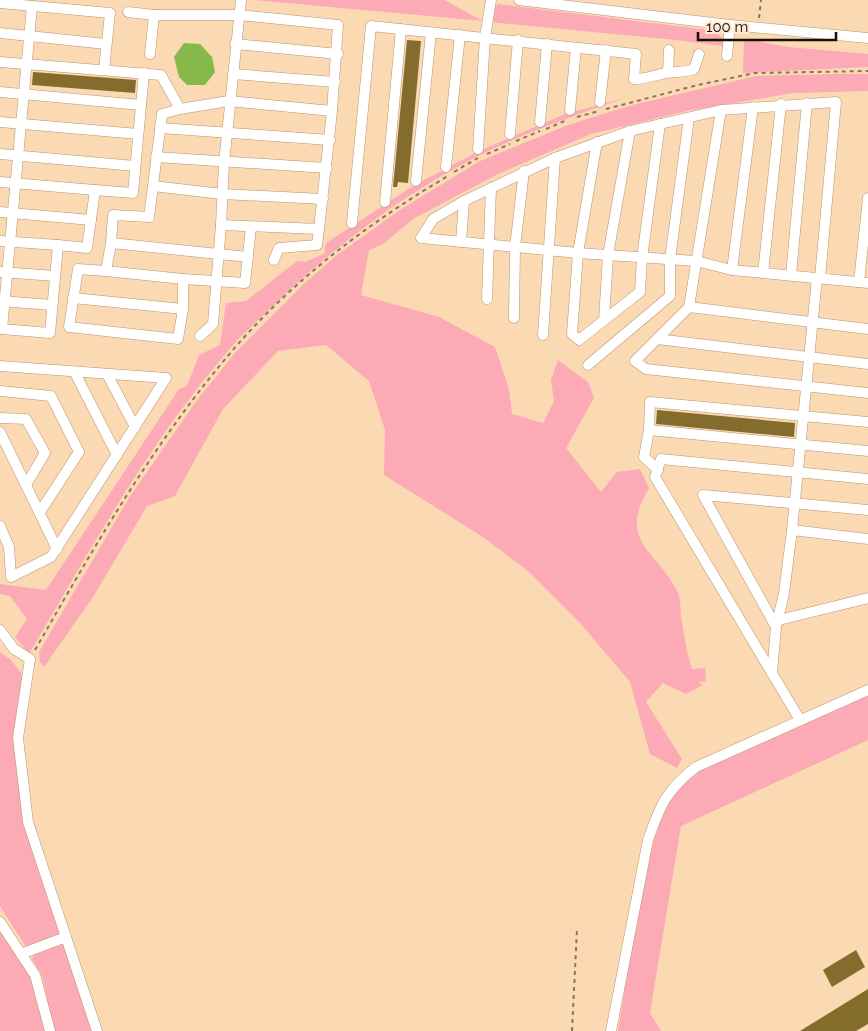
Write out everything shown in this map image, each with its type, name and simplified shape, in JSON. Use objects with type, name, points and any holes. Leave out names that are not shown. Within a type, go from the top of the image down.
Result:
[{"type":"lane","points":[[200,336],[212,324],[229,101],[241,0]]},
{"type":"lane","points":[[478,149],[485,38],[491,0]]},
{"type":"lane","points":[[518,0],[730,25],[868,38]]},
{"type":"lane","points":[[0,3],[110,13],[104,70]]},
{"type":"lane","points":[[32,6],[12,213],[5,241],[1,329],[50,333],[58,245]]},
{"type":"lane","points":[[128,12],[154,15],[239,15],[338,25],[338,54],[330,140],[317,245],[279,248],[274,260]]},
{"type":"lane","points":[[150,54],[154,15]]},
{"type":"lane","points":[[727,56],[730,25]]},
{"type":"lane","points":[[352,223],[371,26],[518,40],[636,54],[634,79],[648,78],[668,72],[683,73],[694,69],[698,54]]},
{"type":"lane","points":[[384,202],[401,29]]},
{"type":"lane","points":[[0,33],[106,44]]},
{"type":"lane","points":[[416,181],[431,33]]},
{"type":"lane","points":[[446,167],[460,35]]},
{"type":"lane","points":[[510,134],[518,40]]},
{"type":"lane","points":[[235,44],[338,54]]},
{"type":"lane","points":[[540,122],[547,44]]},
{"type":"lane","points":[[570,110],[576,48]]},
{"type":"lane","points":[[600,102],[606,50]]},
{"type":"lane","points":[[668,72],[669,50]]},
{"type":"lane","points":[[0,62],[161,75],[180,109]]},
{"type":"lane","points":[[0,182],[133,194],[144,74]]},
{"type":"lane","points":[[233,74],[335,82]]},
{"type":"lane","points":[[0,92],[141,105]]},
{"type":"lane","points":[[106,271],[113,215],[149,217],[162,114],[229,101],[332,111]]},
{"type":"lane","points":[[791,275],[807,102]]},
{"type":"lane","points":[[772,673],[777,623],[792,530],[805,386],[810,358],[811,322],[819,278],[836,102],[807,102],[721,110],[630,131],[524,171],[464,201],[433,219],[421,238],[578,253],[696,261],[732,270],[791,275],[819,278],[863,282],[868,198]]},
{"type":"lane","points":[[763,273],[781,104]]},
{"type":"lane","points":[[732,270],[753,107]]},
{"type":"lane","points":[[721,110],[689,307],[635,361],[646,370],[868,393]]},
{"type":"lane","points":[[588,365],[670,296],[670,259],[689,118]]},
{"type":"lane","points":[[0,122],[138,134]]},
{"type":"lane","points":[[597,142],[578,253],[572,334],[579,340],[640,292],[642,258],[660,124]]},
{"type":"lane","points":[[160,128],[227,131],[330,140]]},
{"type":"lane","points":[[604,320],[608,254],[630,131]]},
{"type":"lane","points":[[0,154],[136,166]]},
{"type":"lane","points":[[156,157],[224,163],[327,168]]},
{"type":"lane","points":[[543,336],[547,250],[555,158]]},
{"type":"lane","points":[[514,318],[515,247],[524,171]]},
{"type":"lane","points":[[153,186],[222,194],[323,199]]},
{"type":"lane","points":[[487,299],[491,188]]},
{"type":"lane","points":[[5,241],[88,248],[95,190]]},
{"type":"lane","points":[[461,242],[464,201]]},
{"type":"lane","points":[[0,212],[91,220]]},
{"type":"lane","points":[[221,225],[319,229]]},
{"type":"lane","points":[[183,280],[183,309],[178,339],[69,327],[78,269],[183,280],[245,283],[251,227]]},
{"type":"lane","points":[[111,243],[218,256],[248,257]]},
{"type":"lane","points":[[3,272],[55,276]]},
{"type":"lane","points":[[73,298],[183,309]]},
{"type":"lane","points":[[2,301],[52,305]]},
{"type":"lane","points":[[689,307],[868,329]]},
{"type":"lane","points":[[656,339],[868,364]]},
{"type":"lane","points":[[0,366],[75,373],[166,378],[51,557],[11,576],[9,547],[0,526]]},
{"type":"lane","points":[[75,373],[117,455]]},
{"type":"lane","points":[[108,374],[135,427]]},
{"type":"lane","points":[[0,392],[51,396],[79,452],[40,512]]},
{"type":"lane","points":[[658,470],[644,457],[649,430],[650,402],[868,422]]},
{"type":"lane","points":[[0,418],[26,419],[45,453],[26,485]]},
{"type":"lane","points":[[649,430],[868,451]]},
{"type":"lane","points":[[0,432],[4,451],[26,485],[57,549]]},
{"type":"lane","points":[[800,720],[655,477],[661,459],[868,479]]},
{"type":"lane","points":[[777,623],[703,495],[868,510]]},
{"type":"lane","points":[[792,530],[868,539]]},
{"type":"lane","points":[[777,623],[868,598]]},
{"type":"lane","points":[[0,630],[14,649],[30,659],[18,738],[28,822],[97,1031]]},
{"type":"lane","points":[[611,1031],[648,840],[663,804],[676,782],[696,767],[868,690]]},
{"type":"lane","points":[[0,922],[35,975],[50,1031]]},
{"type":"lane","points":[[21,954],[66,937]]},
{"type":"path","points":[[758,28],[761,0]]},
{"type":"path","points":[[30,659],[108,525],[195,398],[232,350],[341,247],[389,213],[478,158],[566,120],[698,85],[756,73],[868,71]]},
{"type":"path","points":[[572,1031],[576,930]]},
{"type":"shaded area","points":[[254,0],[444,0],[483,21]]},
{"type":"shaded area","points":[[497,4],[710,30],[721,36],[724,46],[490,22]]},
{"type":"shaded area","points":[[744,39],[789,47],[868,54],[868,67],[743,73]]},
{"type":"shaded area","points":[[184,43],[200,44],[212,57],[215,72],[205,85],[187,85],[179,77],[174,57]]},
{"type":"shaded area","points":[[868,74],[868,91],[794,93],[691,110],[591,134],[498,174],[413,219],[383,244],[369,250],[361,295],[439,317],[495,347],[509,389],[512,414],[543,423],[554,401],[551,380],[558,360],[588,382],[594,398],[566,448],[601,492],[617,472],[640,469],[649,488],[640,507],[637,522],[638,534],[644,545],[670,578],[680,598],[685,642],[692,669],[705,668],[706,681],[698,682],[703,685],[686,694],[663,683],[646,702],[682,759],[677,768],[650,754],[630,682],[581,624],[528,571],[483,537],[384,475],[385,430],[369,381],[326,345],[278,351],[223,409],[175,496],[147,506],[93,597],[44,667],[40,662],[39,652],[129,498],[197,400],[235,353],[303,285],[337,255],[400,210],[480,161],[568,125],[632,105],[756,76]]},
{"type":"shaded area","points":[[625,98],[531,132],[494,148],[448,172],[367,225],[293,287],[233,345],[172,422],[146,459],[98,536],[29,654],[15,637],[27,619],[10,596],[0,594],[0,584],[46,590],[179,389],[187,386],[199,355],[220,345],[226,303],[246,301],[297,261],[305,262],[324,254],[326,243],[413,186],[477,152],[565,114]]},
{"type":"shaded area","points":[[0,652],[11,660],[24,677],[15,739],[25,823],[62,934],[26,947],[0,906]]},
{"type":"shaded area","points":[[868,695],[868,740],[681,826],[650,1013],[661,1031],[618,1031],[640,893],[658,825],[673,794],[696,773]]},
{"type":"shaded area","points":[[0,927],[30,976],[45,1031],[0,1031]]},
{"type":"shaded area","points":[[65,943],[94,1031],[54,1031],[42,975],[32,959],[35,953]]},
{"type":"building","points":[[407,40],[421,41],[408,183],[398,182],[397,187],[393,187]]},
{"type":"building","points":[[33,72],[136,80],[135,93],[32,85]]},
{"type":"building","points":[[657,410],[795,423],[794,437],[656,424]]},
{"type":"building","points":[[856,950],[865,967],[832,987],[823,970]]},
{"type":"building","points":[[868,989],[868,1024],[856,1031],[800,1031]]}]
